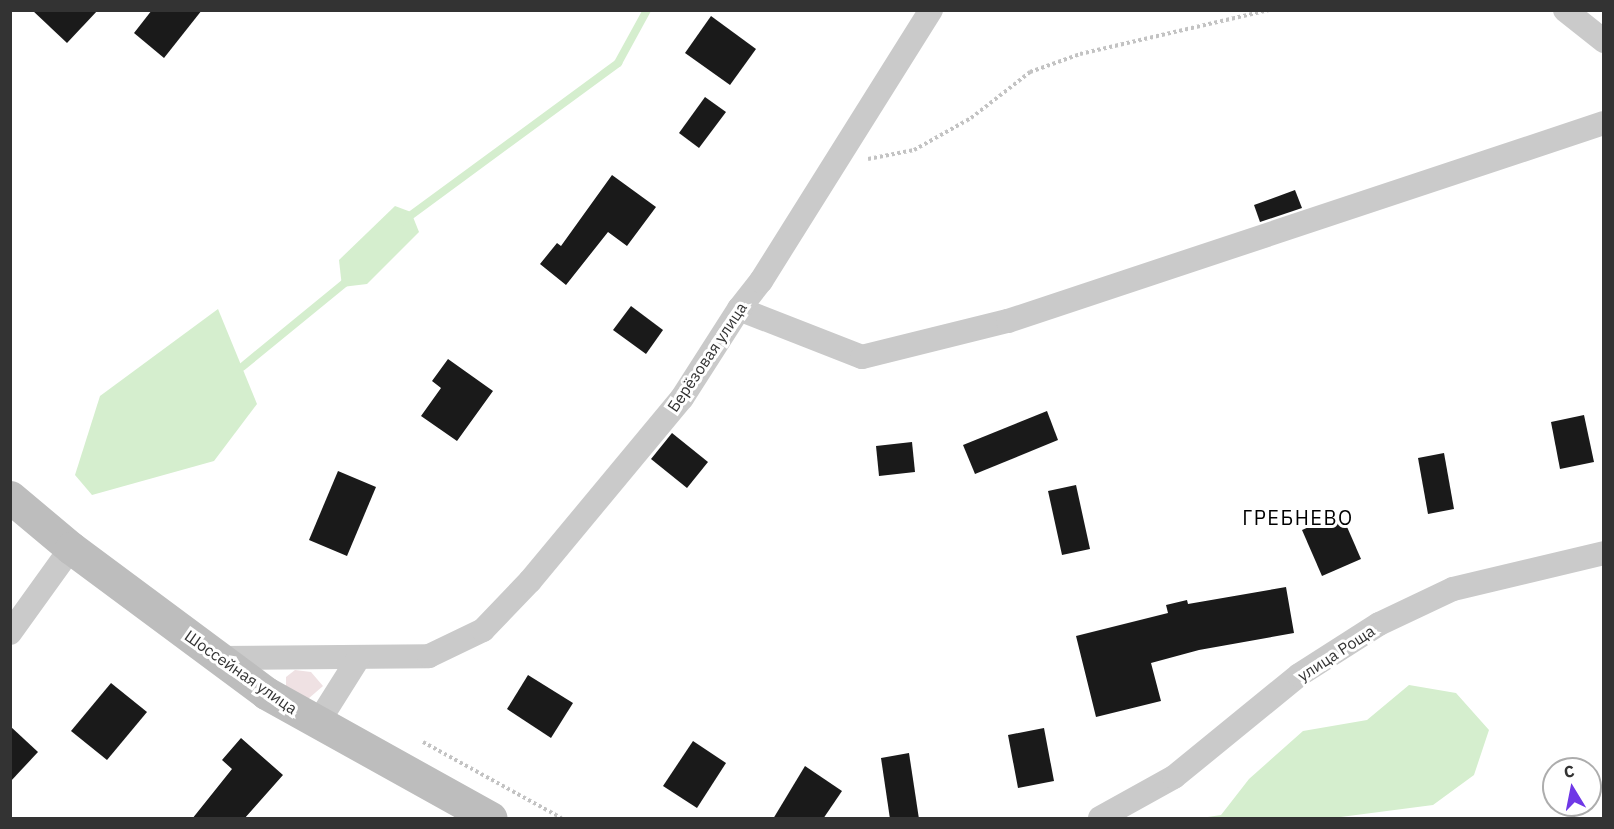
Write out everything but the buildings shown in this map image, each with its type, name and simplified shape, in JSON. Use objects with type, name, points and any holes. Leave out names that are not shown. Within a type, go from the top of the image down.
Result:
[{"type":"street","name":"Берёзовая улица","points":[[218,658],[358,659],[429,656],[483,630],[530,581],[682,398],[739,309],[761,281],[931,10]]},
{"type":"street","points":[[1565,10],[1604,41]]},
{"type":"street","points":[[739,309],[862,357],[1008,321],[1604,123]]},
{"type":"street","name":"Шоссейная улица","points":[[10,497],[71,548],[218,658],[317,724],[491,819]]},
{"type":"street","points":[[10,633],[71,548]]},
{"type":"street","name":"улица Роща","points":[[1100,819],[1174,777],[1299,675],[1379,624],[1453,589],[1604,553]]},
{"type":"street","points":[[317,724],[358,659]]},
{"type":"path","points":[[833,165],[914,150],[971,118],[1030,72],[1080,54],[1269,10]]},
{"type":"shaded area","points":[[395,206],[411,212],[419,232],[367,284],[342,287],[339,260]]},
{"type":"shaded area","points":[[218,309],[257,404],[214,461],[92,495],[75,475],[100,396]]},
{"type":"shaded area","points":[[295,670],[311,672],[323,686],[308,699],[286,686],[286,677]]},
{"type":"shaded area","points":[[1409,685],[1456,693],[1489,730],[1474,775],[1433,805],[1333,818],[1201,818],[1221,815],[1249,779],[1303,731],[1367,720]]},
{"type":"waterway","points":[[403,221],[618,63],[647,10]]},
{"type":"waterway","points":[[242,367],[347,281]]},
{"type":"district","name":"ГРЕБНЕВО","points":[[1298,517]]}]
